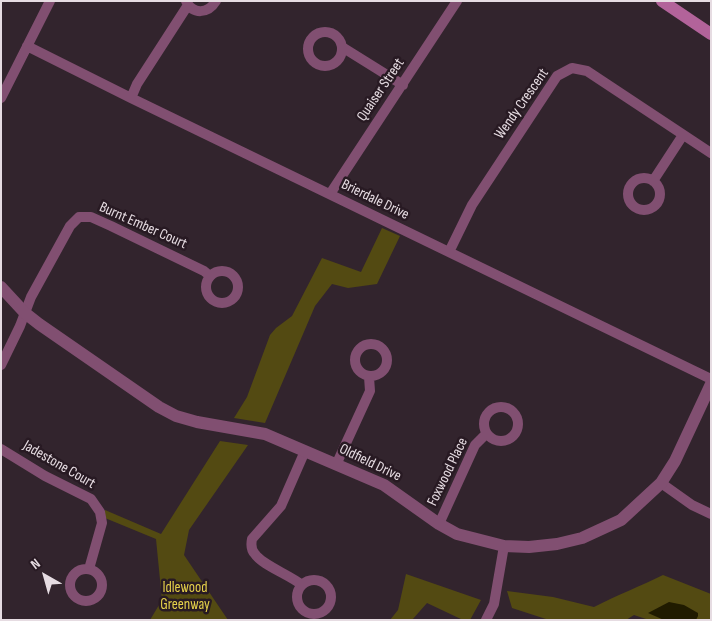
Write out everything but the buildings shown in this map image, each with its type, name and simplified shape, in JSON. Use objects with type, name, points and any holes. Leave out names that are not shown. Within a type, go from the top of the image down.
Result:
[{"type":"main road","points":[[662,1],[711,34]]},
{"type":"street","points":[[1,98],[50,1]]},
{"type":"street","points":[[130,98],[187,3],[196,11],[205,11],[216,1]]},
{"type":"street","name":"Quaiser Street","points":[[330,194],[403,85],[456,1]]},
{"type":"street","name":"Brierdale Drive","points":[[27,46],[130,98],[711,379]]},
{"type":"street","points":[[342,47],[403,85]]},
{"type":"street","name":"Wendy Crescent","points":[[449,252],[472,205],[557,76],[572,68],[587,71],[711,153]]},
{"type":"street","points":[[653,181],[683,135]]},
{"type":"street","name":"Burnt Ember Court","points":[[25,313],[31,297],[70,226],[79,217],[91,217],[111,226],[204,271],[210,276]]},
{"type":"street","name":"Oldfield Drive","points":[[1,287],[25,313],[39,324],[158,407],[176,416],[197,422],[265,434],[384,485],[439,524],[457,534],[504,546],[529,547],[557,544],[582,538],[622,520],[661,483],[675,461],[711,384]]},
{"type":"street","points":[[1,365],[25,313]]},
{"type":"street","points":[[336,465],[370,391],[370,377]]},
{"type":"street","name":"Foxwood Place","points":[[439,524],[475,445],[486,434]]},
{"type":"street","name":"Jadestone Court","points":[[1,449],[45,476],[91,499],[100,512],[102,523],[90,569]]},
{"type":"street","points":[[302,585],[260,560],[254,554],[251,546],[252,539],[281,506],[305,451]]},
{"type":"street","points":[[661,483],[692,505],[711,514]]},
{"type":"street","points":[[486,620],[494,604],[504,546]]},
{"type":"green space","points":[[382,228],[400,236],[377,284],[348,288],[332,284],[315,306],[265,423],[234,418],[247,397],[270,335],[292,316],[322,258],[361,272]]},
{"type":"green space","name":"Idlewood Greenway","points":[[220,441],[248,445],[189,530],[184,555],[228,620],[150,620],[162,600],[156,539],[105,518],[105,510],[161,534]]},
{"type":"green space","points":[[406,574],[481,600],[470,620],[463,620],[427,603],[412,620],[390,620],[398,610]]},
{"type":"green space","points":[[663,575],[711,594],[711,620],[649,620],[634,615],[626,620],[549,620],[512,608],[507,591],[553,597],[594,607]]},
{"type":"shaded area","points":[[669,602],[684,605],[698,613],[696,620],[664,620],[648,613]]}]
